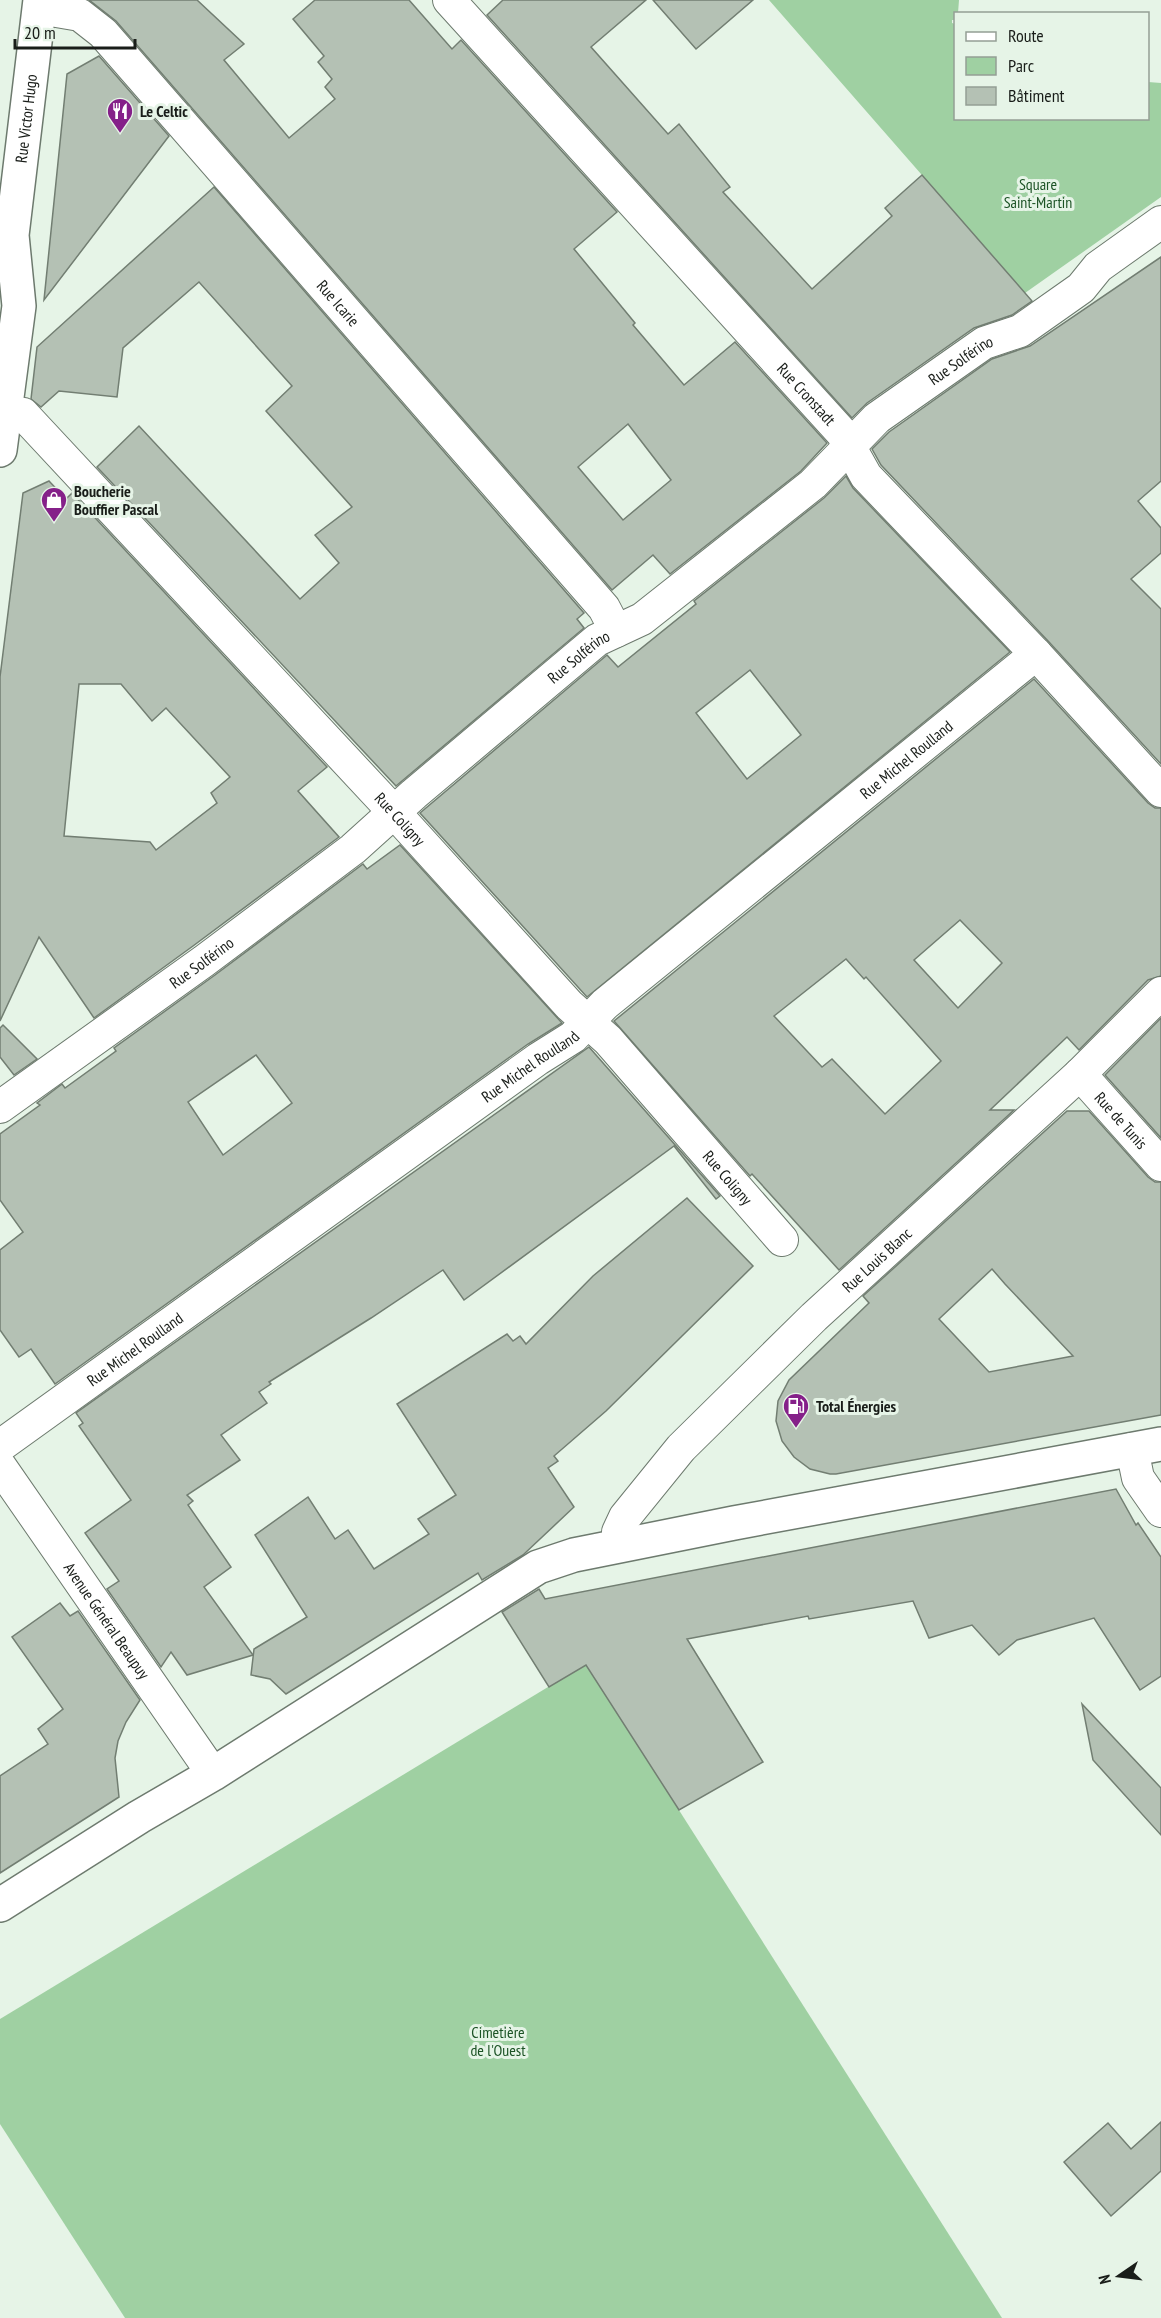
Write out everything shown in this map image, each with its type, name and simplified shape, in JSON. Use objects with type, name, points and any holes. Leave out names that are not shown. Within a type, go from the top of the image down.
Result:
[{"type":"street","name":"Rue Cronstadt","points":[[448,0],[842,433],[866,476],[1036,654],[1161,791]]},
{"type":"street","name":"Rue Victor Hugo","points":[[0,450],[5,340],[19,306],[4,248],[40,4]]},
{"type":"street","name":"Rue Icarie","points":[[40,4],[80,15],[103,33],[604,608],[616,630]]},
{"type":"street","name":"Rue Solférino","points":[[0,1107],[204,961],[344,856],[597,640],[642,619],[813,484],[877,418],[984,343],[1020,331],[1081,288],[1098,267],[1161,222]]},
{"type":"street","name":"Rue Coligny","points":[[3,406],[23,414],[394,812],[569,1005],[608,1040],[782,1240]]},
{"type":"street","name":"Rue Michel Roulland","points":[[0,1446],[538,1059],[573,1037],[605,1004],[1036,654]]},
{"type":"street","name":"Rue Louis Blanc","points":[[619,1545],[618,1532],[625,1517],[681,1448],[822,1310],[1080,1074],[1161,993]]},
{"type":"street","name":"Rue de Tunis","points":[[1080,1074],[1161,1165]]},
{"type":"street","points":[[0,1905],[139,1817],[213,1774],[538,1567],[574,1555],[619,1545],[1147,1446],[1138,1478],[1161,1510]]},
{"type":"street","name":"Avenue Général Beaupuy","points":[[0,1466],[213,1774]]},
{"type":"green space","name":"Square Saint-Martin","points":[[769,0],[959,0],[958,12],[954,12],[954,20],[952,20],[954,24],[954,120],[1149,120],[1149,82],[1161,83],[1161,197],[1025,293]]},
{"type":"green space","name":"Cimetière de l'Ouest","points":[[586,1664],[1002,2318],[125,2318],[0,2124],[0,2019]]},
{"type":"building","points":[[89,0],[197,0],[244,44],[224,60],[289,138],[335,99],[325,87],[332,79],[318,62],[324,56],[293,19],[315,0],[409,0],[452,49],[461,40],[617,212],[574,249],[635,323],[633,325],[684,385],[735,342],[827,443],[801,471],[670,574],[653,555],[612,590],[116,21]],"holes":[[[628,424],[671,480],[623,520],[578,467]]]},
{"type":"building","points":[[503,0],[646,0],[591,47],[668,134],[679,124],[730,187],[723,192],[812,289],[892,216],[885,208],[922,175],[1032,301],[1012,315],[974,328],[867,403],[852,418],[487,15]]},
{"type":"building","points":[[653,0],[753,0],[696,49]]},
{"type":"building","points":[[99,56],[169,136],[44,300],[67,74]]},
{"type":"building","points":[[214,187],[584,613],[577,619],[584,628],[396,786],[97,467],[139,426],[300,599],[339,563],[315,535],[352,507],[266,411],[292,386],[199,282],[123,348],[117,397],[59,391],[41,407],[31,399],[37,347]]},
{"type":"building","points":[[1161,257],[1161,481],[1138,501],[1161,528],[1161,553],[1131,579],[1161,609],[1161,764],[881,465],[872,449],[889,432],[992,359],[1030,346]]},
{"type":"building","points":[[846,476],[853,488],[1010,652],[587,997],[420,813],[607,655],[618,667],[696,604],[694,601],[824,498]],"holes":[[[750,670],[801,735],[747,779],[696,713]]]},
{"type":"building","points":[[49,481],[66,499],[72,493],[327,767],[298,791],[339,837],[94,1018],[39,937],[0,1021],[0,677],[23,493]],"holes":[[[79,684],[121,684],[152,721],[166,708],[230,777],[211,793],[217,803],[156,850],[150,842],[64,836]]]},
{"type":"building","points":[[1034,679],[1148,803],[1155,808],[1161,808],[1161,976],[1148,980],[1079,1050],[1067,1037],[990,1110],[1014,1110],[839,1270],[752,1174],[750,1176],[614,1021]],"holes":[[[960,920],[1002,963],[958,1008],[914,960]],[[846,959],[864,979],[866,977],[941,1061],[885,1114],[832,1059],[822,1067],[774,1016]]]},
{"type":"building","points":[[400,845],[562,1023],[528,1044],[55,1384],[31,1349],[19,1357],[0,1330],[0,1250],[23,1232],[0,1200],[0,1134],[40,1105],[37,1103],[62,1084],[65,1088],[116,1051],[114,1048],[363,864],[367,869]],"holes":[[[256,1055],[292,1103],[223,1155],[188,1102]]]},
{"type":"building","points":[[1161,1018],[1161,1138],[1105,1075]]},
{"type":"building","points":[[3,1025],[37,1059],[14,1075],[0,1057],[0,1028]]},
{"type":"building","points":[[589,1047],[720,1196],[716,1199],[674,1146],[464,1300],[443,1270],[269,1382],[271,1384],[259,1392],[267,1403],[221,1435],[240,1460],[187,1495],[193,1501],[188,1505],[231,1567],[204,1587],[253,1655],[187,1675],[171,1652],[161,1667],[107,1589],[119,1581],[85,1533],[131,1500],[79,1426],[83,1423],[76,1413]]},
{"type":"building","points":[[1067,1111],[1089,1111],[1148,1177],[1155,1182],[1161,1182],[1161,1415],[836,1474],[810,1469],[794,1457],[782,1441],[776,1421],[778,1401],[789,1380],[869,1303],[863,1296]],"holes":[[[992,1269],[1073,1356],[989,1372],[939,1319]]]},
{"type":"building","points":[[687,1198],[753,1266],[606,1411],[554,1456],[558,1461],[548,1468],[574,1507],[523,1555],[482,1580],[478,1573],[286,1694],[270,1679],[251,1675],[254,1649],[307,1617],[255,1535],[308,1497],[335,1539],[348,1530],[374,1569],[429,1534],[418,1519],[456,1495],[397,1404],[507,1334],[513,1341],[520,1336],[526,1344],[593,1276]]},
{"type":"building","points":[[1116,1489],[1136,1525],[1138,1523],[1161,1557],[1161,1676],[1140,1690],[1094,1618],[1017,1640],[999,1655],[972,1625],[929,1638],[913,1601],[809,1619],[808,1616],[687,1639],[763,1762],[679,1810],[586,1665],[549,1687],[502,1612],[539,1589],[545,1599]]},
{"type":"building","points":[[60,1603],[70,1616],[78,1611],[140,1700],[126,1722],[118,1741],[115,1758],[119,1797],[0,1873],[0,1776],[48,1744],[38,1729],[63,1709],[12,1637]]},
{"type":"building","points":[[1082,1704],[1161,1788],[1161,1835],[1093,1760]]},
{"type":"building","points":[[1161,2122],[1161,2171],[1111,2216],[1064,2162],[1108,2123],[1131,2149]]},
{"type":"place","name":"Le Celtic","points":[[120,134]]},
{"type":"place","name":"Boucherie Bouffier Pascal","points":[[54,523]]},
{"type":"place","name":"Total Énergies","points":[[796,1429]]}]
